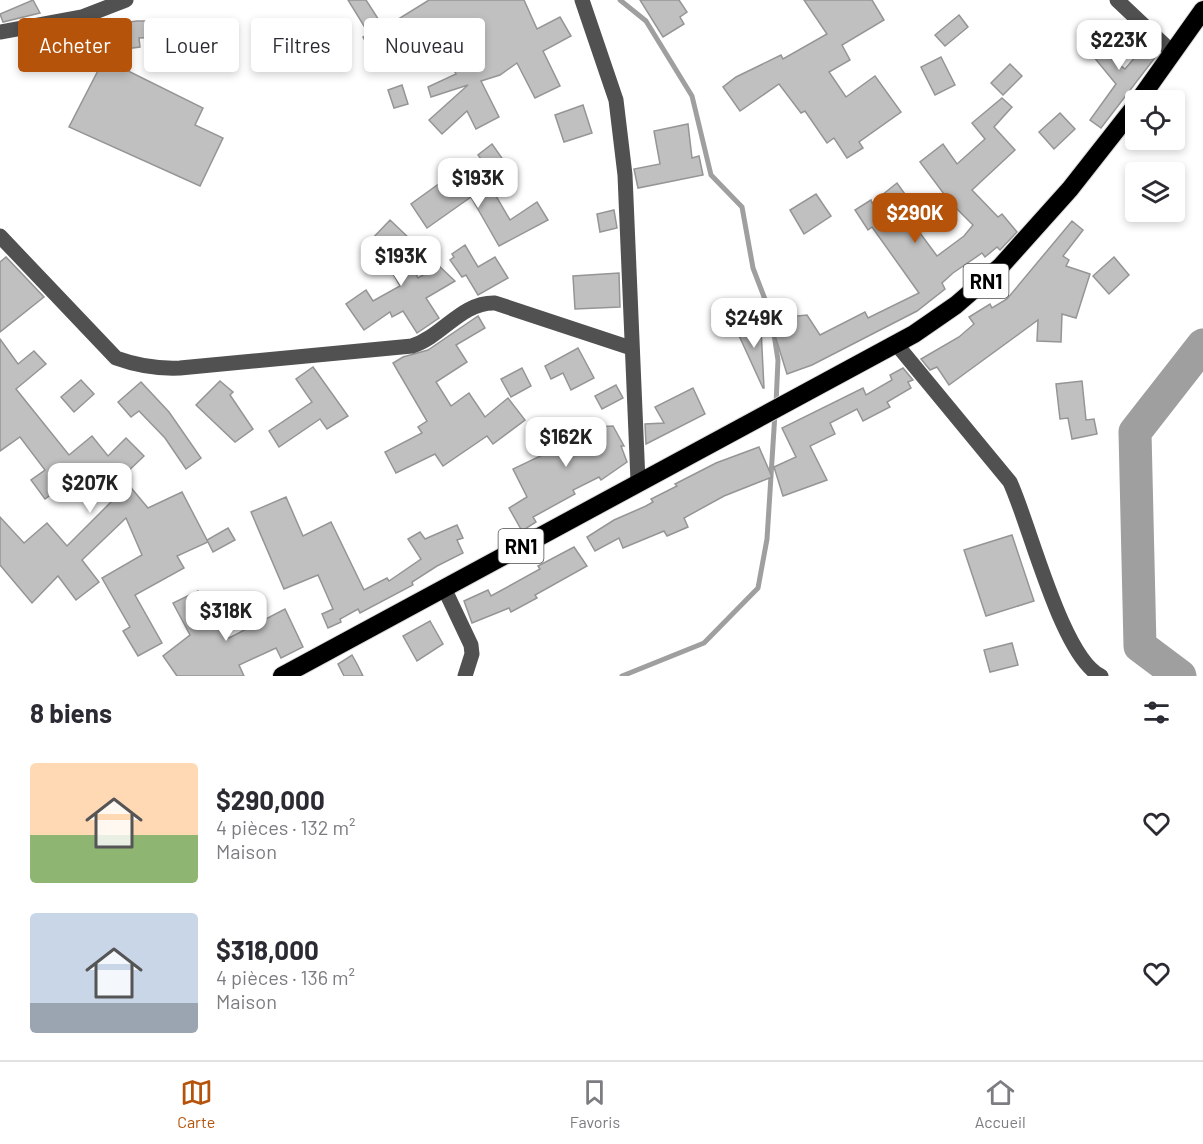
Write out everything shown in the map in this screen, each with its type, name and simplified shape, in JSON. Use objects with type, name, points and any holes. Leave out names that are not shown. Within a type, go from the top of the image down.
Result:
[{"type":"highway","points":[[1146,90],[1203,10]]},
{"type":"highway","name":"RN1","points":[[282,676],[638,481],[897,345],[984,283],[1070,189],[1125,119]]},
{"type":"street","points":[[0,32],[82,16],[126,0]]},
{"type":"street","points":[[582,0],[616,100],[625,175],[638,481]]},
{"type":"street","points":[[1117,0],[1173,53]]},
{"type":"street","points":[[0,236],[116,358],[135,365],[160,369],[180,368],[412,346],[432,338],[471,307],[481,302],[495,303],[631,348]]},
{"type":"street","points":[[897,345],[1010,482],[1020,504],[1057,610],[1079,656],[1101,676]]},
{"type":"street","points":[[444,588],[471,645],[472,654],[465,676]]},
{"type":"building","points":[[33,0],[40,13],[3,22],[0,14]]},
{"type":"building","points":[[348,0],[366,0],[378,18],[364,18],[364,26]]},
{"type":"building","points":[[429,0],[524,0],[537,29],[560,17],[571,36],[543,51],[560,86],[535,98],[517,63],[500,75],[481,81],[499,117],[476,129],[467,111],[442,134],[429,120],[468,85],[431,97],[428,87],[456,74],[455,72],[485,72],[485,18],[400,18]]},
{"type":"building","points":[[640,0],[679,0],[687,12],[680,17],[684,24],[663,37]]},
{"type":"building","points":[[804,0],[872,0],[884,20],[842,45],[850,60],[829,72],[846,97],[875,76],[901,112],[859,142],[863,148],[847,158],[834,138],[827,143],[805,111],[801,113],[779,84],[740,111],[723,87],[736,77],[781,55],[783,59],[827,34]]},
{"type":"building","points":[[959,15],[968,27],[945,46],[935,35]]},
{"type":"building","points":[[144,21],[144,38],[139,38],[140,47],[132,48],[132,22]]},
{"type":"building","points":[[1127,23],[1133,28],[1112,59],[1125,69],[1147,43],[1157,55],[1130,90],[1125,90],[1125,97],[1101,128],[1090,120],[1116,84],[1084,45],[1088,41],[1098,48]]},
{"type":"building","points":[[941,57],[955,85],[935,95],[921,67]]},
{"type":"building","points":[[1010,64],[1022,76],[1003,95],[991,83]]},
{"type":"building","points":[[97,72],[130,72],[203,108],[195,125],[223,138],[200,186],[69,127]]},
{"type":"building","points":[[402,85],[408,104],[394,108],[388,90]]},
{"type":"building","points":[[1002,98],[1012,107],[994,127],[1015,150],[972,190],[998,217],[1002,214],[1017,232],[1000,250],[997,247],[985,257],[982,253],[953,273],[942,283],[945,289],[917,311],[812,365],[787,374],[773,329],[779,329],[778,318],[807,315],[820,335],[865,312],[868,318],[919,293],[872,227],[868,230],[855,210],[871,200],[872,203],[897,183],[925,222],[917,229],[937,256],[964,236],[973,225],[950,202],[920,162],[943,144],[957,164],[985,139],[972,123]]},
{"type":"building","points":[[583,105],[592,133],[564,142],[555,115]]},
{"type":"building","points":[[1060,113],[1075,129],[1054,149],[1039,132]]},
{"type":"building","points":[[688,124],[692,158],[699,156],[703,175],[638,188],[634,169],[660,164],[654,131]]},
{"type":"building","points":[[492,144],[504,161],[491,172],[478,155]]},
{"type":"building","points":[[482,172],[510,220],[537,202],[548,220],[499,246],[471,197],[427,228],[411,204],[440,183],[447,193]]},
{"type":"building","points":[[816,194],[831,216],[804,234],[790,210]]},
{"type":"building","points":[[614,210],[617,228],[600,232],[597,214]]},
{"type":"building","points":[[390,220],[410,239],[402,248],[418,278],[439,266],[455,281],[426,298],[439,318],[417,333],[403,311],[392,317],[390,312],[364,330],[346,304],[366,290],[373,301],[400,286],[394,275],[403,270],[371,240]]},
{"type":"building","points":[[1072,221],[1083,230],[1063,256],[1069,260],[1066,266],[1090,274],[1076,318],[1062,314],[1061,342],[1037,341],[1038,320],[949,385],[937,367],[930,370],[921,359],[959,337],[974,324],[969,317],[990,304],[992,308],[1007,299]]},
{"type":"building","points":[[465,245],[478,267],[495,257],[508,278],[478,295],[466,275],[462,277],[450,260],[454,257],[452,254]]},
{"type":"building","points":[[6,257],[44,297],[0,332],[0,262]]},
{"type":"building","points":[[1114,257],[1129,275],[1109,294],[1093,276]]},
{"type":"building","points":[[619,273],[620,307],[575,309],[573,276]]},
{"type":"building","points":[[478,316],[485,328],[456,345],[467,362],[436,382],[451,406],[469,393],[485,417],[508,398],[525,420],[493,444],[487,436],[443,466],[435,454],[396,473],[385,452],[422,433],[418,427],[427,421],[393,363],[403,357],[428,350]]},
{"type":"building","points":[[736,329],[761,329],[764,388],[763,388]]},
{"type":"building","points":[[0,339],[18,364],[34,351],[46,364],[16,389],[69,455],[92,436],[108,456],[126,438],[144,456],[122,477],[148,508],[182,492],[208,542],[177,556],[184,568],[135,595],[162,643],[138,656],[123,631],[130,627],[102,578],[142,555],[126,518],[82,560],[99,582],[76,600],[58,576],[32,603],[0,565],[0,517],[24,543],[47,523],[67,546],[112,501],[85,470],[45,499],[31,480],[45,470],[20,437],[0,451]]},
{"type":"building","points":[[578,348],[594,378],[571,390],[563,373],[551,379],[545,366]]},
{"type":"building","points":[[313,367],[348,416],[327,429],[320,419],[279,447],[269,431],[312,402],[296,379]]},
{"type":"building","points":[[522,368],[531,386],[511,397],[501,379]]},
{"type":"building","points":[[903,368],[913,380],[908,382],[911,388],[887,402],[890,407],[863,421],[857,409],[830,423],[835,434],[810,446],[827,480],[783,496],[774,467],[796,457],[782,428],[863,388],[866,395],[892,380],[890,375]]},
{"type":"building","points":[[81,380],[94,394],[74,412],[61,397]]},
{"type":"building","points":[[220,381],[233,392],[230,395],[253,429],[235,442],[196,405]]},
{"type":"building","points":[[1082,381],[1086,420],[1094,419],[1097,434],[1072,439],[1068,418],[1060,419],[1056,384]]},
{"type":"building","points":[[141,382],[169,412],[201,458],[186,469],[165,438],[139,411],[131,417],[118,402]]},
{"type":"building","points":[[616,385],[623,398],[602,409],[595,396]]},
{"type":"building","points":[[693,388],[705,414],[646,444],[645,424],[664,423],[655,407]]},
{"type":"building","points":[[613,426],[624,446],[621,446],[627,462],[601,480],[599,477],[573,490],[575,494],[533,517],[536,522],[522,531],[509,508],[527,497],[513,469],[551,451],[541,430]]},
{"type":"building","points":[[759,447],[772,477],[724,496],[684,518],[688,527],[667,536],[664,531],[623,548],[619,538],[595,551],[587,537],[614,520],[653,502],[651,499],[677,486],[675,484],[716,463]]},
{"type":"building","points":[[286,497],[303,536],[331,522],[364,590],[387,578],[389,581],[421,559],[408,539],[420,532],[425,539],[457,525],[463,538],[457,540],[463,553],[412,582],[413,585],[360,613],[358,609],[340,619],[341,622],[328,628],[322,614],[333,609],[318,575],[284,589],[251,512]]},
{"type":"building","points":[[228,528],[235,540],[213,552],[207,540]]},
{"type":"building","points":[[1012,535],[1034,601],[986,616],[964,550]]},
{"type":"building","points":[[574,547],[587,566],[535,595],[537,598],[511,612],[509,608],[472,623],[464,601],[488,590],[491,596],[540,569],[538,566]]},
{"type":"building","points":[[198,591],[217,627],[222,625],[229,638],[285,609],[303,647],[281,658],[276,648],[239,665],[244,676],[177,676],[163,656],[190,635],[173,603]]},
{"type":"building","points":[[430,621],[443,644],[417,661],[403,636]]},
{"type":"building","points":[[1012,643],[1018,665],[990,672],[984,650]]},
{"type":"building","points":[[352,655],[363,676],[344,676],[338,664]]},
{"type":"waterway","points":[[620,0],[646,21],[692,96],[711,175],[742,207],[753,268],[771,315],[778,360],[776,404]]},
{"type":"waterway","points":[[1180,676],[1140,646],[1135,432],[1203,345]]},
{"type":"waterway","points":[[622,676],[704,643],[758,588],[767,539],[775,413]]}]
